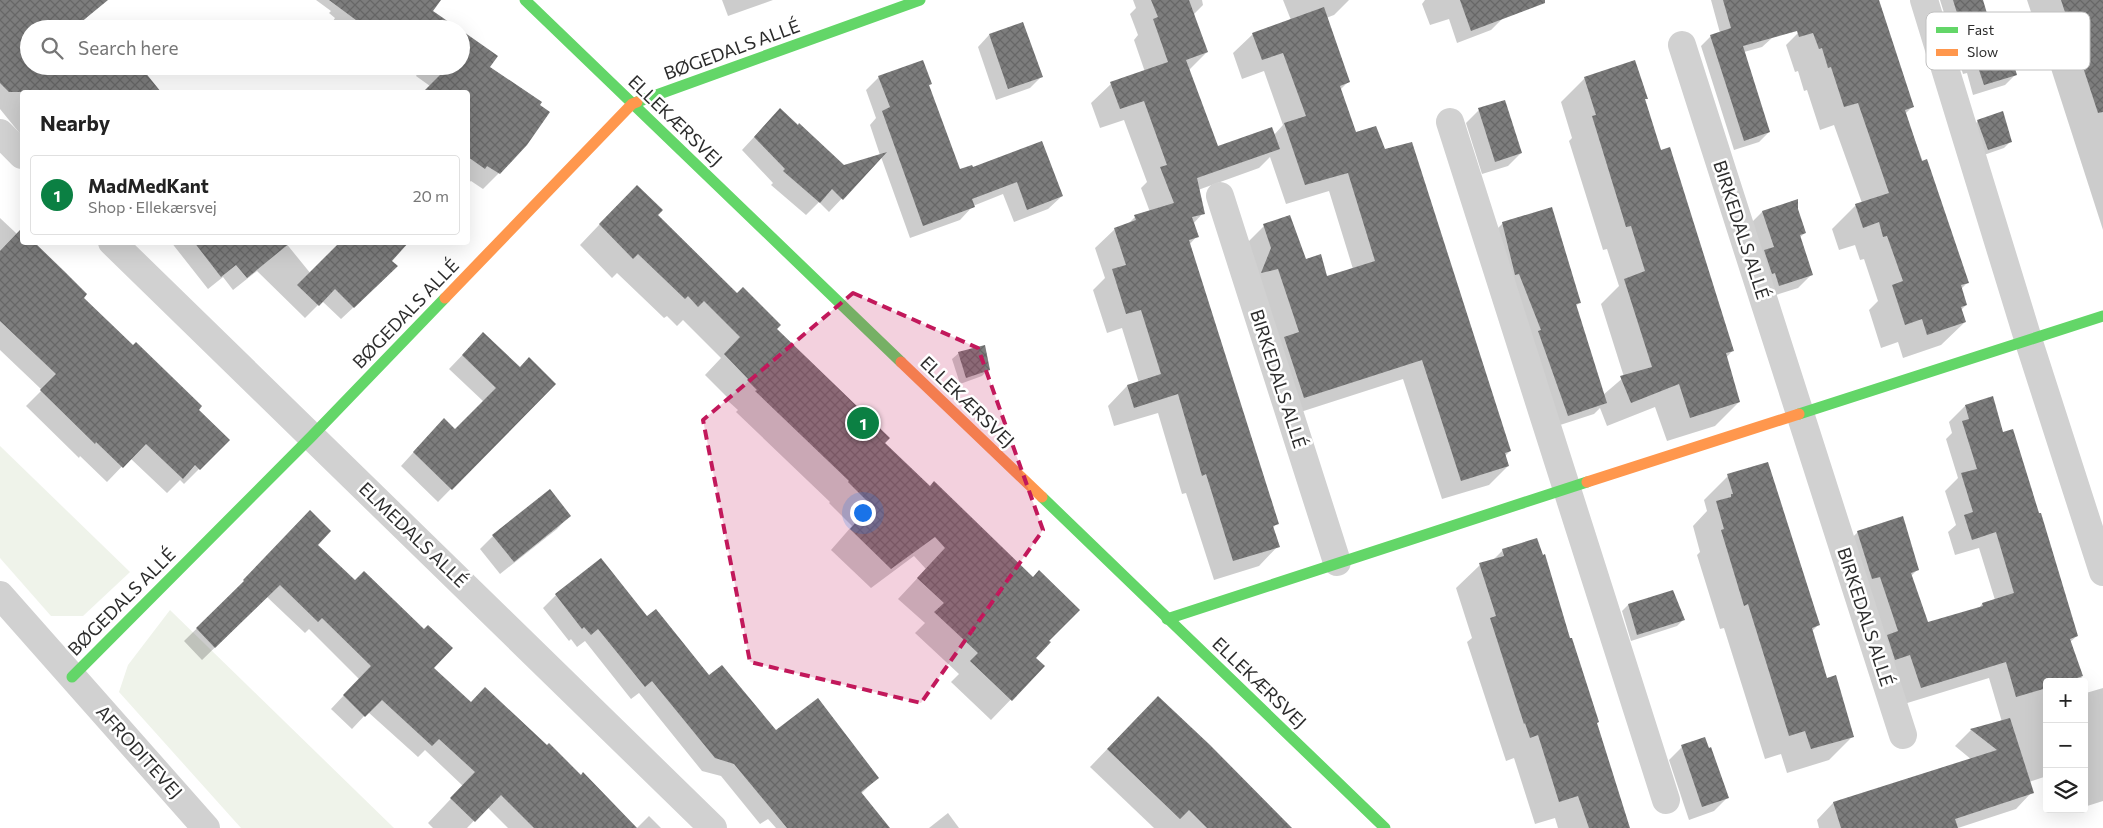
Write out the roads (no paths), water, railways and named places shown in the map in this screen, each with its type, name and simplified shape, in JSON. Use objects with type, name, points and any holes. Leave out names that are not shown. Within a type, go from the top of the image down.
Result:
[{"type":"street","name":"ELLEKÆRSVEJ","points":[[525,0],[1385,828]]},
{"type":"street","name":"BØGEDALS ALLÉ","points":[[72,677],[311,437],[632,104],[920,0]]},
{"type":"street","points":[[1924,0],[1928,12]]},
{"type":"street","name":"BIRKEDALS ALLÉ","points":[[1682,45],[1903,735]]},
{"type":"street","points":[[1945,70],[2028,339],[2103,572]]},
{"type":"street","points":[[1450,122],[1666,800]]},
{"type":"street","points":[[0,133],[20,153]]},
{"type":"street","name":"BIRKEDALS ALLÉ","points":[[1220,196],[1337,562]]},
{"type":"street","name":"ELMEDALS ALLÉ","points":[[115,245],[713,828]]},
{"type":"street","points":[[1167,619],[1337,562],[2103,316]]},
{"type":"street","name":"AFRODITEVEJ","points":[[0,595],[206,828]]},
{"type":"place","name":"MadMedKant","points":[[863,423]]}]
